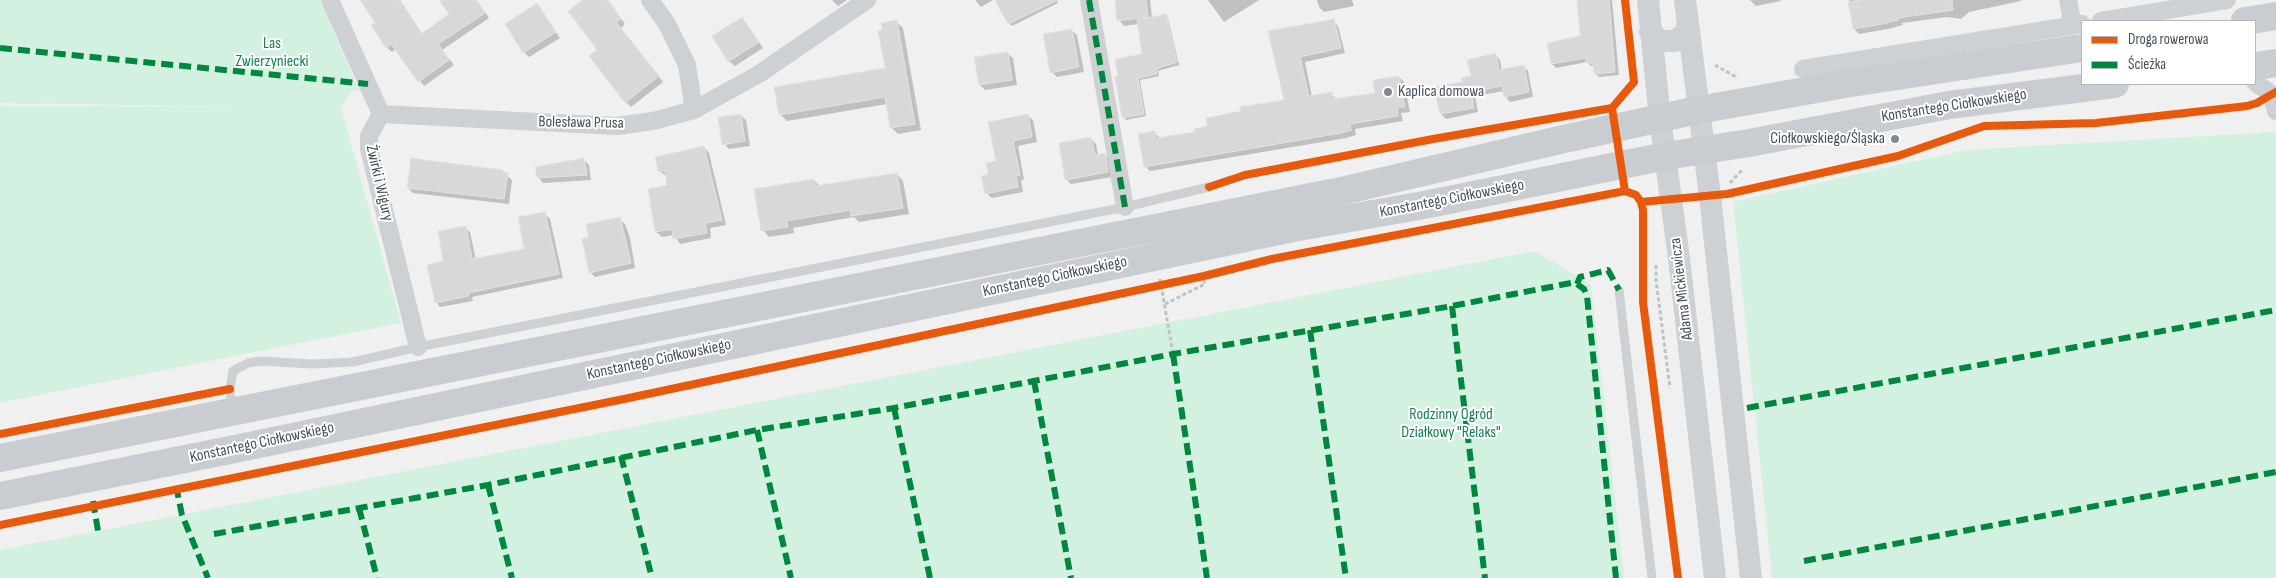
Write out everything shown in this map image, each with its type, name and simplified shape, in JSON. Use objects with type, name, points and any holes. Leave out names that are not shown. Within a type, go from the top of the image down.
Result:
[{"type":"main road","points":[[2251,20],[2276,16]]},
{"type":"main road","name":"Konstantego Ciołkowskiego","points":[[0,458],[1346,190],[1698,110],[1799,81],[2079,33]]},
{"type":"main road","points":[[2256,66],[2276,63]]},
{"type":"main road","points":[[1799,81],[1787,107],[1788,116],[1790,123],[1797,128],[1809,132]]},
{"type":"main road","name":"Konstantego Ciołkowskiego","points":[[0,496],[245,447],[1111,265],[1666,156],[1809,132],[1949,105],[2107,85]]},
{"type":"main road","points":[[1564,139],[1575,145],[1580,156],[1578,168],[1568,176]]},
{"type":"street","points":[[330,0],[381,114]]},
{"type":"street","points":[[650,0],[667,24],[687,65],[694,110]]},
{"type":"street","name":"Bolesława Prusa","points":[[381,114],[617,126],[652,121],[694,110],[759,74],[867,0]]},
{"type":"street","points":[[1089,0],[1125,207]]},
{"type":"street","name":"Adama Mickiewicza","points":[[1648,0],[1660,118],[1679,258],[1716,578]]},
{"type":"street","points":[[1684,0],[1716,251],[1751,578]]},
{"type":"street","points":[[2068,0],[2079,33]]},
{"type":"street","points":[[2107,20],[2228,0]]},
{"type":"street","points":[[1650,32],[1661,41],[1675,41],[1686,33],[1688,27]]},
{"type":"street","points":[[2256,83],[2271,94],[2276,111]]},
{"type":"street","name":"Żwirki i Wigury","points":[[381,114],[368,136],[369,149],[418,347]]},
{"type":"street","points":[[1679,258],[1686,247],[1698,243],[1705,244],[1716,251]]},
{"type":"lane","points":[[232,411],[230,389],[233,371],[248,363],[260,361],[312,364],[353,362],[418,347],[1125,207],[1209,187]]},
{"type":"lane","points":[[1619,290],[1652,578]]},
{"type":"path","points":[[1727,187],[1745,166]]},
{"type":"path","points":[[1195,278],[1212,274]]},
{"type":"path","points":[[1165,304],[1205,284],[1204,276]]},
{"type":"path","points":[[1152,286],[1170,282]]},
{"type":"path","points":[[1161,284],[1173,354]]},
{"type":"green space","name":"Las Zwierzyniecki","points":[[0,0],[320,0],[359,91],[352,91],[341,108],[401,323],[0,403],[0,106],[252,107],[0,103]]},
{"type":"green space","points":[[2276,132],[2276,578],[1772,578],[1733,202],[1966,150]]},
{"type":"green space","name":"Rodzinny Ogród Działkowy \"Relaks\"","points":[[1535,251],[1591,285],[1624,578],[0,578],[0,550]]},
{"type":"building","points":[[360,0],[399,0],[421,34],[449,14],[439,0],[477,0],[485,13],[438,44],[449,60],[418,82],[391,44],[386,48],[371,25],[375,23]]},
{"type":"building","points":[[582,0],[607,0],[621,19],[616,22],[659,76],[625,103],[589,56],[597,50],[568,11]]},
{"type":"building","points":[[995,0],[1058,0],[1008,24]]},
{"type":"building","points":[[1115,0],[1146,0],[1148,17],[1117,21]]},
{"type":"building","points":[[1577,0],[1609,0],[1615,72],[1594,74],[1593,63],[1586,63],[1586,58],[1551,64],[1547,43],[1580,36]]},
{"type":"building","points":[[1860,0],[1952,0],[1953,10],[1898,18],[1898,20],[1882,24],[1853,29],[1848,2]]},
{"type":"building","points":[[537,3],[556,32],[523,53],[505,24]]},
{"type":"building","points":[[1166,14],[1177,62],[1156,69],[1157,74],[1138,78],[1144,114],[1122,118],[1115,77],[1118,76],[1115,59],[1142,54],[1137,20]]},
{"type":"building","points":[[742,17],[759,42],[728,62],[712,36]]},
{"type":"building","points":[[1334,19],[1341,48],[1300,57],[1309,96],[1332,92],[1333,99],[1375,93],[1373,80],[1399,76],[1405,107],[1397,108],[1398,116],[1350,124],[1351,130],[1341,133],[1144,167],[1138,134],[1155,131],[1156,138],[1194,132],[1194,129],[1207,126],[1206,118],[1241,111],[1240,107],[1284,100],[1268,31]]},
{"type":"building","points":[[897,20],[915,124],[890,128],[885,97],[779,115],[774,87],[885,68],[878,31],[882,30],[881,23]]},
{"type":"building","points":[[1072,29],[1079,67],[1050,73],[1043,34]]},
{"type":"building","points":[[1008,52],[1012,80],[979,85],[974,57]]},
{"type":"building","points":[[1496,53],[1499,70],[1524,65],[1529,92],[1504,97],[1502,86],[1471,92],[1474,108],[1440,114],[1434,87],[1462,82],[1461,78],[1471,76],[1467,60]]},
{"type":"building","points":[[741,114],[745,141],[722,145],[718,117]]},
{"type":"building","points":[[1028,114],[1032,137],[1013,141],[1020,175],[1016,176],[1018,187],[985,194],[981,176],[988,174],[986,163],[996,161],[988,122]]},
{"type":"building","points":[[1091,137],[1095,155],[1105,153],[1108,172],[1065,180],[1059,143]]},
{"type":"building","points":[[704,146],[722,220],[705,223],[707,233],[673,239],[672,229],[655,232],[648,189],[667,185],[665,171],[658,171],[655,157]]},
{"type":"building","points":[[411,158],[503,170],[503,172],[508,173],[504,199],[407,188]]},
{"type":"building","points":[[584,158],[587,175],[537,178],[535,167]]},
{"type":"building","points":[[897,173],[903,208],[851,216],[850,210],[787,221],[788,227],[761,231],[754,189],[814,179],[815,186]]},
{"type":"building","points":[[545,212],[559,274],[468,293],[469,296],[435,303],[427,265],[443,261],[438,231],[466,226],[472,259],[524,249],[518,217]]},
{"type":"building","points":[[620,217],[631,263],[589,273],[582,239],[589,237],[586,224]]},
{"type":"marked path","points":[[1089,0],[1125,207]]},
{"type":"marked path","points":[[0,48],[368,84]]},
{"type":"marked path","points":[[214,534],[488,485],[757,430],[894,408],[1173,354],[1452,306],[1571,283],[1577,284],[1580,277],[1608,270],[1619,290]]},
{"type":"marked path","points":[[1577,284],[1584,289],[1587,296],[1616,578]]},
{"type":"marked path","points":[[1452,306],[1485,578]]},
{"type":"marked path","points":[[1747,408],[2276,310]]},
{"type":"marked path","points":[[1310,330],[1346,578]]},
{"type":"marked path","points":[[1173,354],[1207,578]]},
{"type":"marked path","points":[[1034,381],[1071,578]]},
{"type":"marked path","points":[[894,408],[930,578]]},
{"type":"marked path","points":[[757,430],[791,578]]},
{"type":"marked path","points":[[621,456],[652,578]]},
{"type":"marked path","points":[[1804,561],[2276,472]]},
{"type":"marked path","points":[[488,485],[512,578]]},
{"type":"marked path","points":[[176,486],[182,515],[208,578]]},
{"type":"marked path","points":[[93,501],[98,531]]},
{"type":"marked path","points":[[359,508],[377,578]]},
{"type":"cycle path","points":[[1625,0],[1634,82],[1612,108],[1625,191],[1636,195],[1641,202],[1643,210],[1643,302],[1678,578]]},
{"type":"cycle path","points":[[1641,202],[1727,194],[1898,156],[1984,126],[2096,123],[2247,106],[2257,103],[2276,92]]},
{"type":"cycle path","points":[[1209,187],[1245,175],[1433,139],[1612,108]]},
{"type":"cycle path","points":[[0,525],[624,399],[1204,276],[1272,259],[1625,191]]},
{"type":"cycle path","points":[[0,434],[230,389]]},
{"type":"place","name":"Kaplica domowa","points":[[1388,92]]},
{"type":"place","name":"Ciołkowskiego/Śląska","points":[[1895,139]]}]
